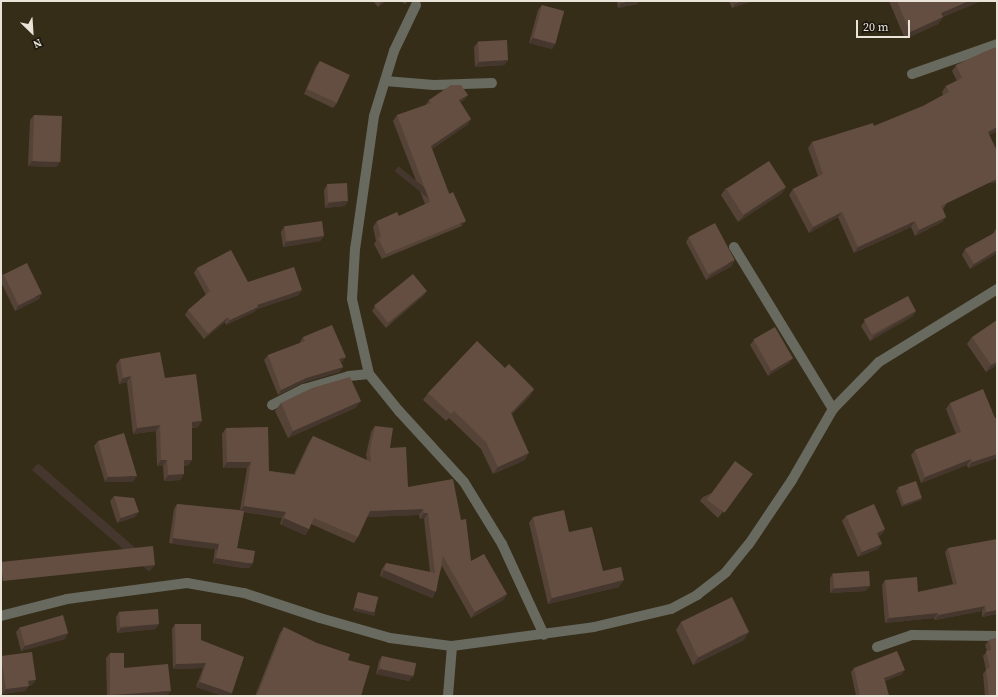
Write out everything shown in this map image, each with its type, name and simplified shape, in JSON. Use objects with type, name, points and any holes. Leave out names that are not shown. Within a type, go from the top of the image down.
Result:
[{"type":"street","points":[[416,5],[394,52],[374,116],[355,249],[352,299],[369,374],[399,411],[464,482],[502,544],[544,635]]},
{"type":"street","points":[[912,74],[997,44]]},
{"type":"street","points":[[385,81],[434,85],[492,83]]},
{"type":"street","points":[[734,247],[833,409]]},
{"type":"street","points":[[1,616],[67,599],[187,583],[244,593],[320,618],[390,638],[452,646],[544,635],[594,627],[671,609],[697,595],[726,572],[750,544],[792,480],[833,409],[879,362],[997,288]]},
{"type":"street","points":[[272,405],[304,389],[349,376],[369,374]]},
{"type":"street","points":[[876,647],[912,635],[997,636]]},
{"type":"street","points":[[448,696],[452,646]]},
{"type":"building","points":[[897,1],[969,1],[941,13],[943,17],[910,32]]},
{"type":"building","points":[[542,5],[564,11],[555,44],[533,38]]},
{"type":"building","points":[[507,40],[508,60],[479,61],[478,42]]},
{"type":"building","points":[[997,47],[997,127],[988,132],[997,151],[997,179],[941,206],[946,217],[919,230],[915,221],[858,247],[842,212],[813,227],[793,189],[823,174],[812,142],[873,123],[874,126],[923,106],[949,92],[946,86],[962,78],[956,65]]},
{"type":"building","points":[[320,61],[350,75],[337,103],[307,89]]},
{"type":"building","points":[[451,85],[461,85],[468,95],[459,100],[471,119],[431,146],[449,194],[453,192],[466,221],[386,254],[378,238],[381,237],[377,221],[397,212],[399,216],[430,202],[397,115],[431,103],[429,100]]},
{"type":"building","points":[[34,115],[62,116],[60,162],[32,161]]},
{"type":"building","points":[[769,161],[786,187],[743,215],[726,189]]},
{"type":"building","points":[[347,183],[348,201],[328,202],[327,184]]},
{"type":"building","points":[[322,221],[324,236],[286,241],[284,226]]},
{"type":"building","points":[[715,223],[735,260],[708,274],[689,237]]},
{"type":"building","points":[[997,229],[997,250],[974,264],[965,249],[996,232],[995,230]]},
{"type":"building","points":[[231,250],[248,282],[294,267],[302,290],[257,305],[258,307],[230,320],[228,317],[208,334],[188,310],[210,291],[197,268]]},
{"type":"building","points":[[27,263],[42,294],[19,305],[4,274]]},
{"type":"building","points":[[413,274],[427,291],[388,323],[374,305]]},
{"type":"building","points":[[908,296],[916,311],[872,334],[864,319]]},
{"type":"building","points":[[997,320],[997,362],[991,365],[972,337]]},
{"type":"building","points":[[332,325],[346,357],[339,359],[343,367],[306,378],[281,390],[268,355],[305,341],[303,337]]},
{"type":"building","points":[[775,327],[793,358],[771,371],[753,340]]},
{"type":"building","points":[[477,341],[505,368],[509,364],[534,389],[511,413],[529,453],[498,467],[486,442],[454,411],[451,414],[428,393]]},
{"type":"building","points":[[160,352],[165,378],[196,374],[202,421],[192,422],[192,460],[184,460],[184,474],[168,475],[167,460],[161,460],[160,425],[137,428],[131,376],[123,378],[120,359]]},
{"type":"building","points":[[350,377],[361,401],[293,431],[281,403],[312,388]]},
{"type":"building","points":[[983,389],[995,418],[997,418],[997,454],[972,462],[971,459],[925,477],[915,450],[961,432],[950,403]]},
{"type":"building","points":[[375,426],[393,428],[390,448],[406,447],[408,487],[453,479],[461,520],[466,519],[471,561],[484,554],[507,594],[475,612],[443,556],[436,592],[384,570],[386,563],[435,573],[428,513],[424,513],[423,509],[370,511],[358,537],[314,518],[309,529],[284,518],[286,512],[244,506],[251,462],[227,462],[226,428],[268,427],[269,471],[295,475],[313,436],[371,462],[370,449]]},
{"type":"building","points":[[124,433],[137,476],[108,477],[98,441]]},
{"type":"building","points":[[735,461],[753,474],[725,513],[707,500]]},
{"type":"building","points":[[916,481],[922,498],[904,504],[898,487]]},
{"type":"building","points":[[114,496],[134,498],[139,512],[121,518]]},
{"type":"building","points":[[177,504],[244,511],[237,548],[255,551],[253,563],[216,558],[219,544],[173,538]]},
{"type":"building","points":[[874,504],[885,529],[877,533],[882,544],[862,552],[846,516]]},
{"type":"building","points":[[564,510],[569,532],[592,527],[603,571],[621,567],[624,580],[552,598],[533,517]]},
{"type":"building","points":[[997,539],[997,610],[986,612],[985,606],[938,615],[938,613],[889,618],[885,580],[917,577],[918,592],[957,584],[948,548]]},
{"type":"building","points":[[153,546],[155,565],[3,581],[1,562]]},
{"type":"building","points":[[869,571],[870,586],[834,588],[833,574]]},
{"type":"building","points":[[358,592],[378,597],[375,613],[354,608]]},
{"type":"building","points":[[732,597],[749,632],[698,657],[681,622]]},
{"type":"building","points":[[158,609],[159,624],[120,627],[119,612]]},
{"type":"building","points":[[63,615],[68,633],[25,646],[20,627]]},
{"type":"building","points":[[175,624],[201,624],[201,640],[244,657],[232,693],[200,682],[206,663],[176,664]]},
{"type":"building","points":[[284,627],[317,643],[350,654],[348,660],[370,666],[361,696],[257,696]]},
{"type":"building","points":[[997,638],[997,696],[989,696],[986,669],[990,668],[986,651],[991,650],[989,640]]},
{"type":"building","points":[[897,651],[905,670],[884,678],[889,696],[860,696],[854,668]]},
{"type":"building","points":[[32,652],[36,680],[28,681],[29,686],[6,689],[1,656]]},
{"type":"building","points":[[110,653],[124,653],[124,668],[168,664],[171,691],[110,695]]},
{"type":"building","points":[[382,656],[416,663],[414,676],[379,669]]}]
